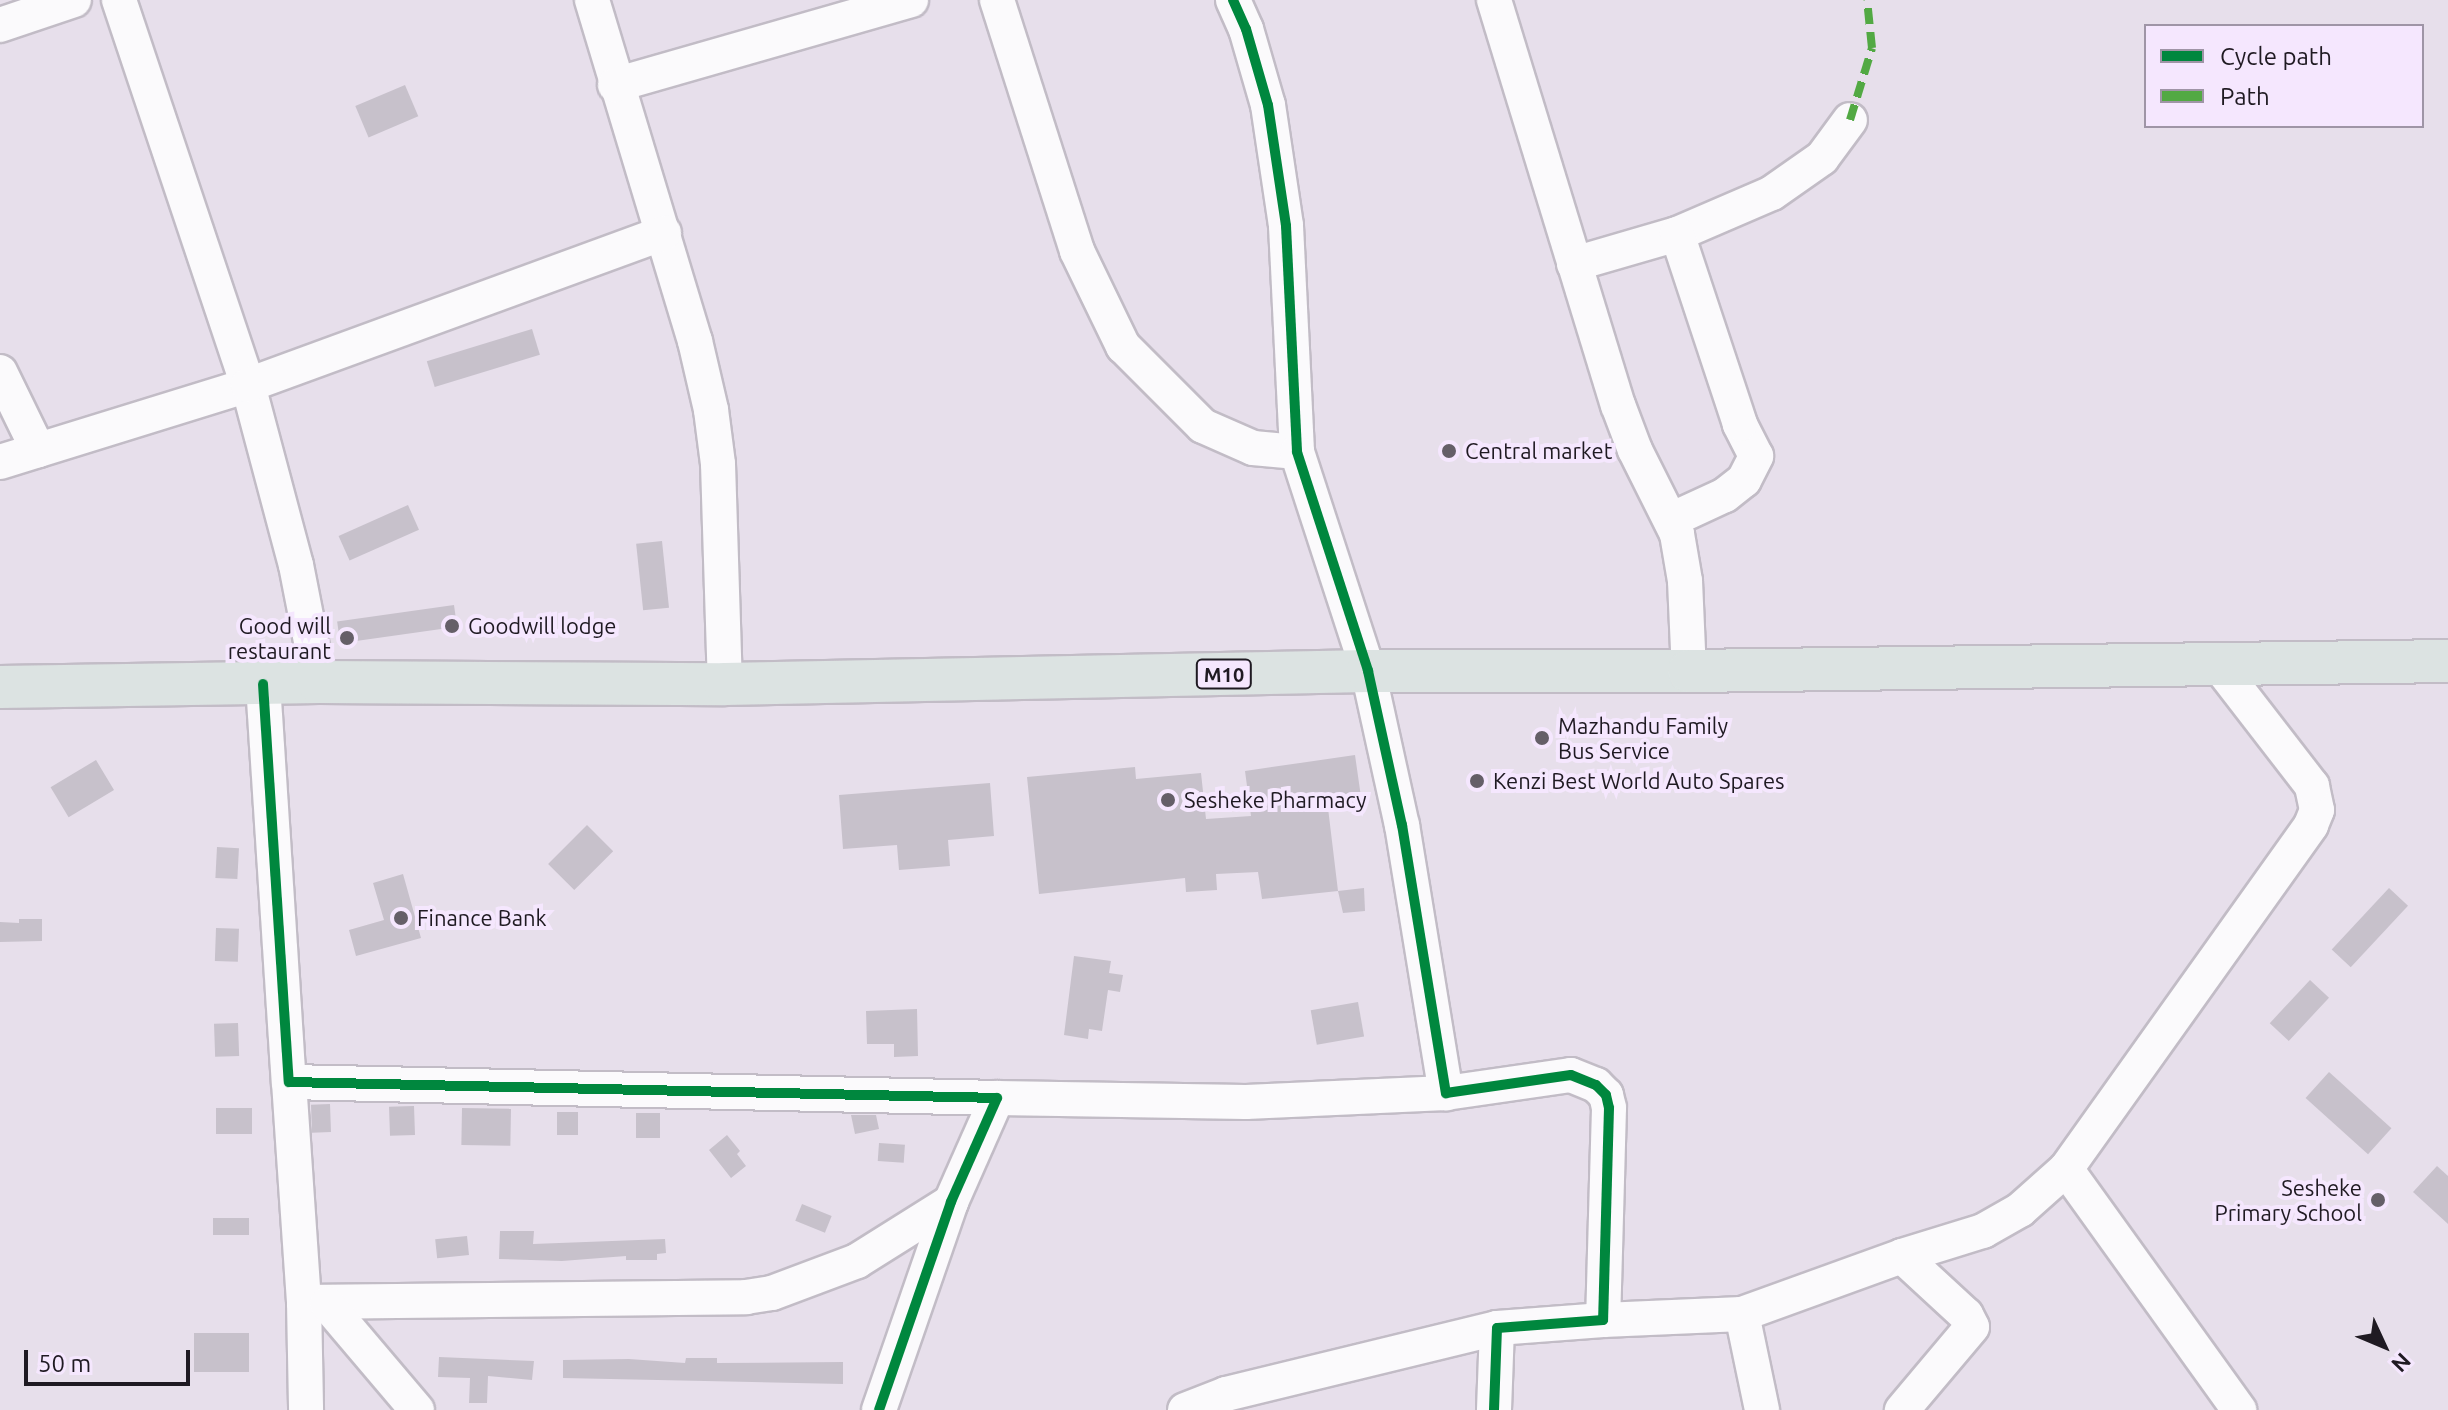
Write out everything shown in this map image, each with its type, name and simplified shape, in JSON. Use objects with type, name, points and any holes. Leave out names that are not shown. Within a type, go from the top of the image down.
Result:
[{"type":"main road","name":"M10","points":[[0,687],[319,682],[725,684],[1368,671],[1689,671],[2448,661]]},
{"type":"street","points":[[0,25],[74,0]]},
{"type":"street","points":[[119,0],[248,385],[296,565],[319,682]]},
{"type":"street","points":[[592,0],[615,85],[664,233],[711,410],[718,464],[725,684]]},
{"type":"street","points":[[615,85],[911,0]]},
{"type":"street","points":[[997,0],[1077,251],[1123,346],[1203,426],[1253,448],[1297,452]]},
{"type":"street","points":[[1233,0],[1261,74],[1286,226],[1297,452],[1368,671],[1402,825],[1446,1093]]},
{"type":"street","points":[[1494,0],[1574,264],[1635,450],[1673,519],[1685,581],[1689,671]]},
{"type":"street","points":[[1574,264],[1677,234],[1772,193],[1822,158],[1850,120]]},
{"type":"street","points":[[0,462],[248,385],[664,233]]},
{"type":"street","points":[[1673,519],[1725,495],[1744,480],[1756,456],[1740,424],[1677,234]]},
{"type":"street","points":[[0,372],[38,450]]},
{"type":"street","points":[[1185,1410],[1226,1394],[1497,1328],[1742,1314],[2003,1222],[2066,1169],[2311,825],[2317,810],[2312,786],[2217,663]]},
{"type":"street","points":[[263,684],[289,1082],[316,1303],[306,1410]]},
{"type":"street","points":[[289,1082],[1246,1102],[1446,1093],[1571,1075],[1586,1079],[1606,1095],[1609,1108],[1603,1320]]},
{"type":"street","points":[[879,1410],[951,1202],[997,1098]]},
{"type":"street","points":[[2066,1169],[2239,1410]]},
{"type":"street","points":[[316,1303],[746,1297],[772,1293],[857,1261],[951,1202]]},
{"type":"street","points":[[1902,1256],[1966,1315],[1972,1327],[1902,1410]]},
{"type":"street","points":[[316,1303],[417,1410]]},
{"type":"street","points":[[1742,1314],[1762,1410]]},
{"type":"street","points":[[1494,1410],[1497,1328]]},
{"type":"building","points":[[405,85],[418,116],[369,137],[355,106]]},
{"type":"building","points":[[532,329],[540,355],[435,387],[427,361]]},
{"type":"building","points":[[408,505],[419,530],[350,561],[339,536]]},
{"type":"building","points":[[662,541],[669,608],[643,610],[636,544]]},
{"type":"building","points":[[454,605],[457,627],[340,643],[337,621]]},
{"type":"building","points":[[1355,755],[1362,804],[1328,808],[1338,891],[1262,899],[1258,872],[1216,874],[1217,890],[1186,892],[1185,878],[1039,894],[1027,777],[1135,767],[1136,779],[1201,773],[1206,819],[1251,816],[1245,771]]},
{"type":"building","points":[[96,760],[114,790],[69,817],[51,787]]},
{"type":"building","points":[[990,783],[994,836],[948,840],[950,866],[899,870],[897,845],[843,849],[839,795]]},
{"type":"building","points":[[587,825],[613,851],[574,890],[548,864]]},
{"type":"building","points":[[217,847],[239,848],[237,879],[215,878]]},
{"type":"building","points":[[403,874],[421,938],[356,956],[349,930],[384,920],[373,883]]},
{"type":"building","points":[[1364,888],[1365,911],[1343,913],[1338,891]]},
{"type":"building","points":[[2389,888],[2408,906],[2351,967],[2332,949]]},
{"type":"building","points":[[19,919],[42,919],[42,941],[0,942],[0,922],[19,923]]},
{"type":"building","points":[[216,928],[239,929],[238,962],[215,961]]},
{"type":"building","points":[[1074,956],[1111,961],[1109,973],[1123,975],[1120,992],[1108,990],[1102,1031],[1089,1029],[1088,1039],[1064,1035]]},
{"type":"building","points":[[2310,980],[2329,998],[2289,1041],[2270,1023]]},
{"type":"building","points":[[1358,1002],[1364,1036],[1317,1045],[1311,1010]]},
{"type":"building","points":[[917,1009],[918,1056],[894,1057],[894,1044],[867,1044],[866,1011]]},
{"type":"building","points":[[238,1023],[239,1056],[215,1057],[214,1024]]},
{"type":"building","points":[[2329,1072],[2391,1128],[2368,1154],[2306,1098]]},
{"type":"building","points":[[330,1104],[331,1132],[312,1133],[311,1105]]},
{"type":"building","points":[[414,1106],[415,1135],[390,1136],[389,1107]]},
{"type":"building","points":[[216,1108],[252,1108],[252,1134],[216,1134]]},
{"type":"building","points":[[462,1108],[511,1109],[510,1146],[461,1145]]},
{"type":"building","points":[[557,1112],[578,1112],[578,1135],[557,1135]]},
{"type":"building","points":[[636,1113],[660,1113],[660,1138],[636,1138]]},
{"type":"building","points":[[851,1115],[876,1115],[879,1129],[855,1134]]},
{"type":"building","points":[[727,1135],[740,1151],[737,1154],[746,1166],[731,1178],[709,1150]]},
{"type":"building","points":[[879,1143],[905,1145],[904,1163],[878,1161]]},
{"type":"building","points":[[2437,1166],[2448,1176],[2448,1224],[2413,1192]]},
{"type":"building","points":[[802,1204],[832,1216],[825,1233],[795,1221]]},
{"type":"building","points":[[213,1218],[249,1218],[249,1235],[213,1235]]},
{"type":"building","points":[[500,1231],[534,1231],[533,1244],[665,1239],[666,1253],[657,1254],[657,1260],[626,1260],[626,1256],[562,1261],[499,1259]]},
{"type":"building","points":[[467,1236],[469,1255],[437,1258],[435,1239]]},
{"type":"building","points":[[194,1333],[249,1333],[249,1372],[194,1372]]},
{"type":"building","points":[[439,1357],[534,1361],[532,1380],[488,1376],[487,1403],[469,1403],[470,1378],[438,1377]]},
{"type":"building","points":[[686,1358],[717,1358],[717,1363],[843,1362],[843,1384],[563,1378],[563,1360],[629,1359],[685,1363]]},
{"type":"marked path","points":[[1850,120],[1872,48],[1867,0]]},
{"type":"cycle path","points":[[1233,0],[1246,29],[1268,105],[1286,226],[1297,452],[1368,671],[1402,825],[1446,1093],[1571,1075],[1596,1085],[1606,1095],[1609,1108],[1603,1320],[1497,1328],[1494,1410]]},
{"type":"cycle path","points":[[263,684],[289,1082],[997,1098],[951,1202],[879,1410]]},
{"type":"place","name":"Central market","points":[[1449,451]]},
{"type":"place","name":"Goodwill lodge","points":[[452,626]]},
{"type":"place","name":"Good will restaurant","points":[[347,638]]},
{"type":"place","name":"Mazhandu Family Bus Service","points":[[1542,738]]},
{"type":"place","name":"Kenzi Best World Auto Spares","points":[[1477,781]]},
{"type":"place","name":"Sesheke Pharmacy","points":[[1168,800]]},
{"type":"place","name":"Finance Bank","points":[[401,918]]},
{"type":"place","name":"Sesheke Primary School","points":[[2378,1200]]}]
